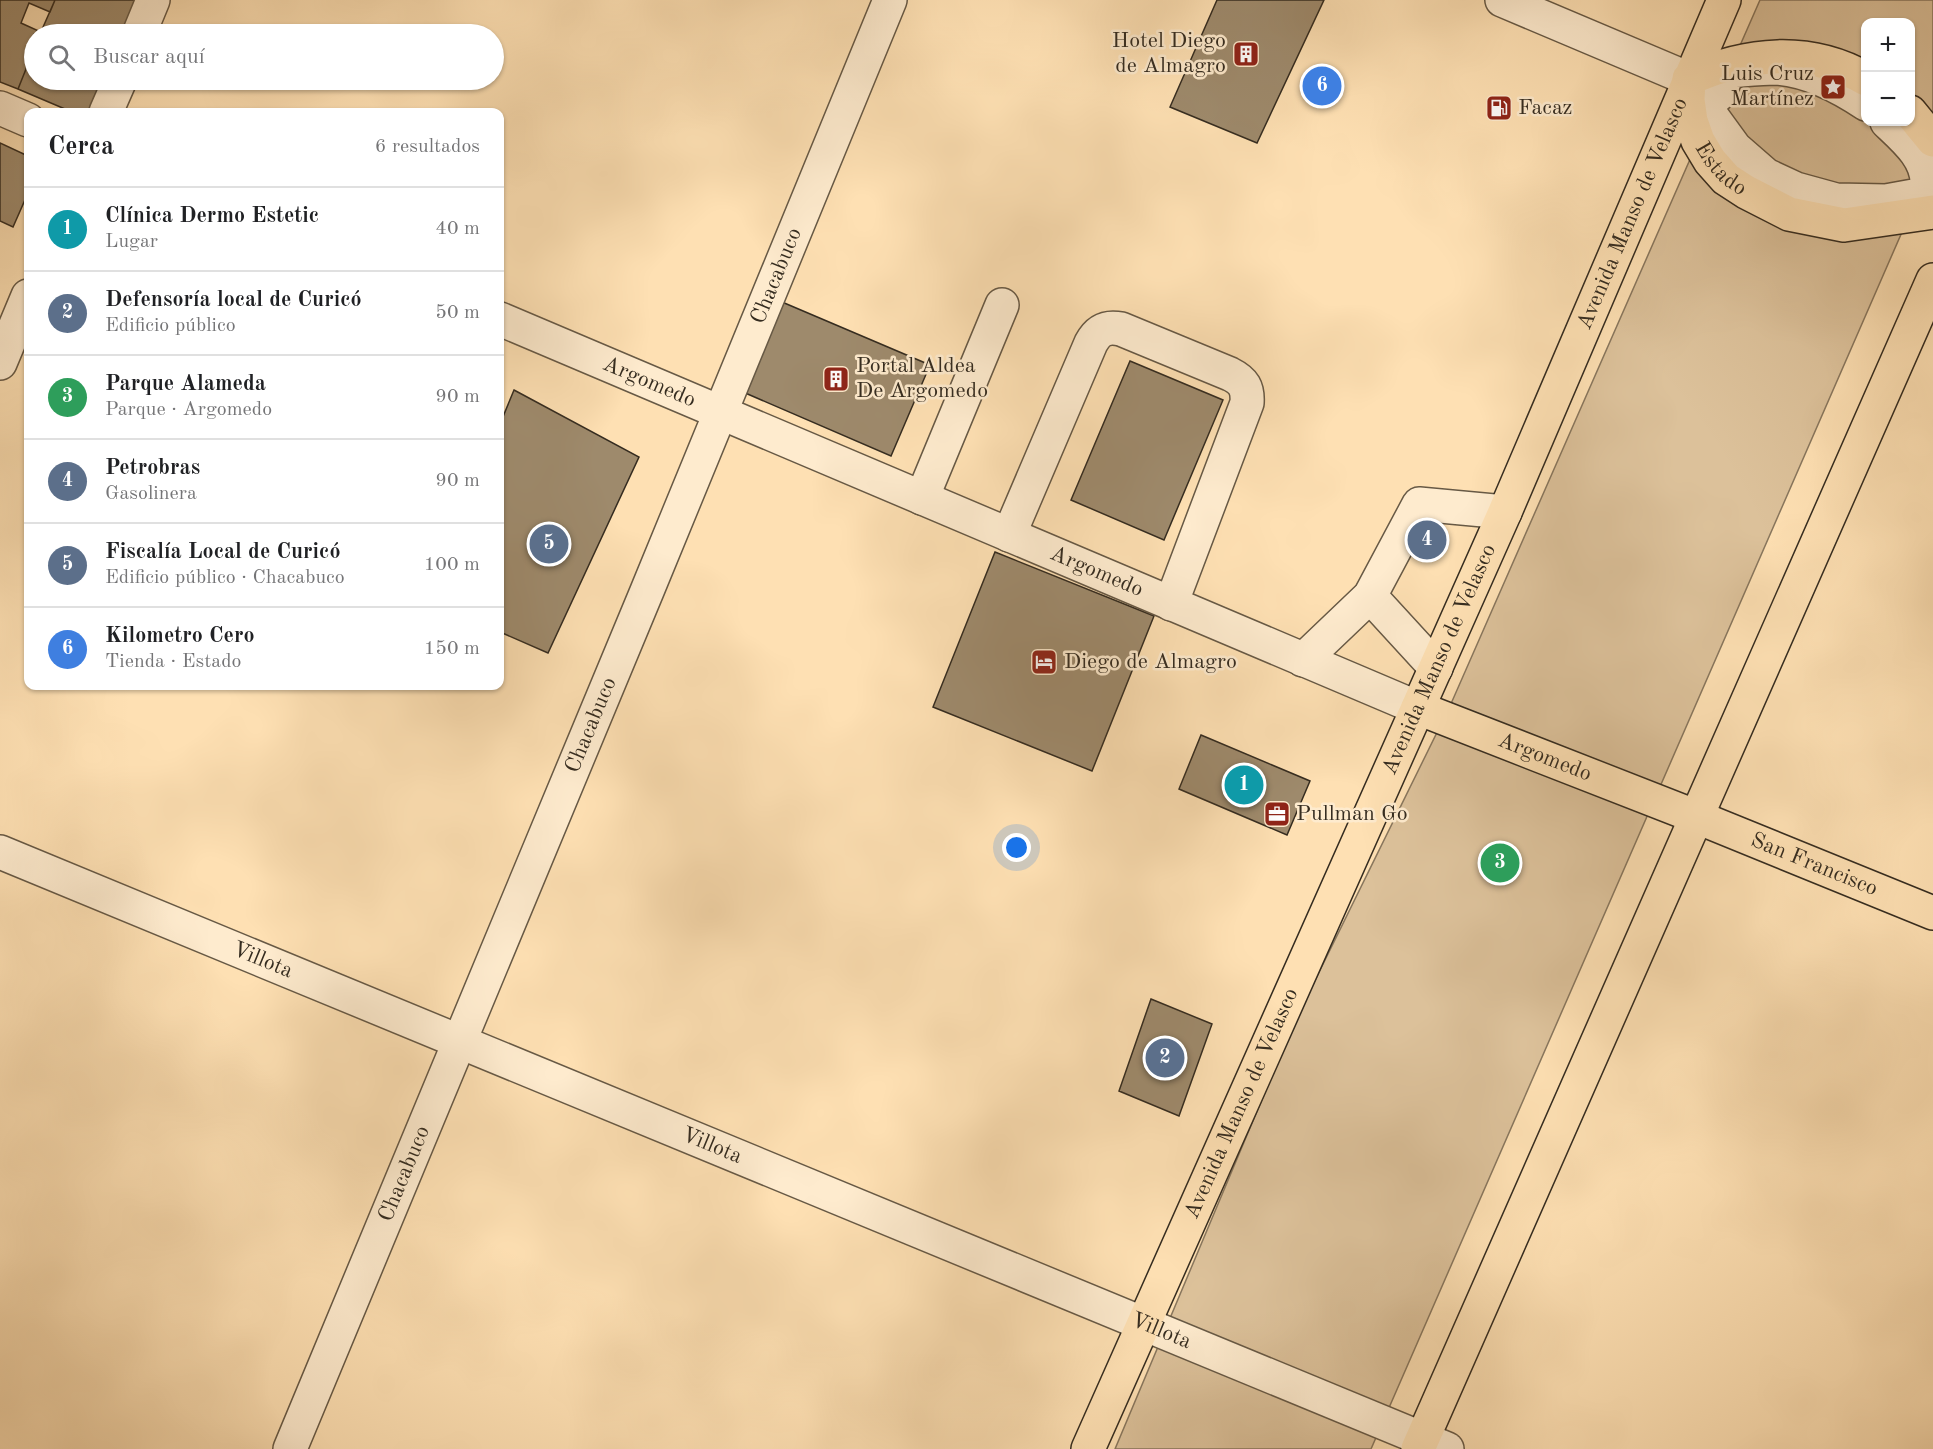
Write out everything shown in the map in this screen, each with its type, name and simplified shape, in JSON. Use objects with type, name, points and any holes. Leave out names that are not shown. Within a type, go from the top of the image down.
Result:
[{"type":"main road","name":"Avenida Manso de Velasco","points":[[1088,1449],[1505,512],[1724,0]]},
{"type":"main road","points":[[1689,79],[1714,68],[1742,60],[1775,57],[1816,61],[1861,77]]},
{"type":"main road","name":"Estado","points":[[1689,79],[1688,100],[1691,121],[1698,141],[1710,161],[1726,179],[1746,192],[1789,214],[1844,225],[1933,212]]},
{"type":"main road","points":[[1915,117],[1933,140]]},
{"type":"main road","points":[[1429,1446],[1696,817],[1933,280]]},
{"type":"main road","name":"Argomedo","points":[[1418,708],[1696,817]]},
{"type":"main road","name":"San Francisco","points":[[1696,817],[1933,913]]},
{"type":"street","points":[[143,24],[153,0]]},
{"type":"street","name":"Chacabuco","points":[[290,1449],[890,0]]},
{"type":"street","points":[[1502,0],[1689,79]]},
{"type":"street","points":[[1861,101],[1842,88],[1817,78],[1777,68],[1729,71],[1718,95],[1703,104],[1735,148],[1766,175],[1796,189],[1836,200],[1886,201],[1919,195],[1928,186],[1928,175],[1912,145],[1891,126]]},
{"type":"street","points":[[108,108],[116,90]]},
{"type":"street","points":[[0,108],[24,118]]},
{"type":"street","points":[[922,498],[1002,305]]},
{"type":"street","points":[[0,363],[24,306]]},
{"type":"street","name":"Argomedo","points":[[504,321],[1418,708]]},
{"type":"street","points":[[1008,535],[1096,335],[1102,329],[1111,327],[1121,329],[1219,369],[1240,379],[1245,384],[1246,403],[1171,604]]},
{"type":"street","points":[[1303,660],[1370,596],[1419,504],[1505,512]]},
{"type":"street","points":[[1370,596],[1436,668]]},
{"type":"street","name":"Villota","points":[[0,852],[1143,1324],[1429,1446]]},
{"type":"shaded area","points":[[1760,0],[1933,0],[1933,161],[1371,1449],[1115,1449],[1295,1021],[1450,706]]},
{"type":"building","points":[[0,0],[55,0],[50,12],[29,3],[21,23],[24,24],[24,74],[18,89],[0,82]]},
{"type":"building","points":[[55,0],[138,0],[127,24],[44,24]]},
{"type":"building","name":"Hotel Diego de Almagro","points":[[1217,0],[1324,0],[1257,143],[1170,107]]},
{"type":"building","points":[[24,74],[24,90],[100,90],[92,108],[63,108],[18,89]]},
{"type":"building","points":[[0,143],[24,154],[24,202],[13,227],[0,221]]},
{"type":"building","name":"Portal Aldea De Argomedo","points":[[782,302],[930,365],[891,456],[743,392]]},
{"type":"building","points":[[1130,361],[1223,400],[1164,540],[1071,500]]},
{"type":"building","points":[[514,390],[639,457],[548,653],[504,634],[504,414]]},
{"type":"building","name":"Diego de Almagro","points":[[995,552],[1154,616],[1092,771],[933,707]]},
{"type":"building","points":[[1201,735],[1310,781],[1287,835],[1179,789]]},
{"type":"building","points":[[1151,999],[1212,1024],[1179,1116],[1119,1091]]},
{"type":"place","name":"Hotel Diego de Almagro","points":[[1246,54]]},
{"type":"place","name":"Kilometro Cero","points":[[1322,86]]},
{"type":"place","name":"Luis Cruz Martínez","points":[[1833,87]]},
{"type":"place","name":"Facaz","points":[[1499,108]]},
{"type":"place","name":"Portal Aldea De Argomedo","points":[[836,379]]},
{"type":"place","name":"Petrobras","points":[[1427,540]]},
{"type":"place","name":"Fiscalía Local de Curicó","points":[[549,544]]},
{"type":"place","name":"Diego de Almagro","points":[[1044,662]]},
{"type":"place","name":"Clínica Dermo Estetic","points":[[1244,785]]},
{"type":"place","name":"Pullman Go","points":[[1277,814]]},
{"type":"place","name":"Parque Alameda","points":[[1500,863]]},
{"type":"place","name":"Defensoría local de Curicó","points":[[1165,1058]]}]
